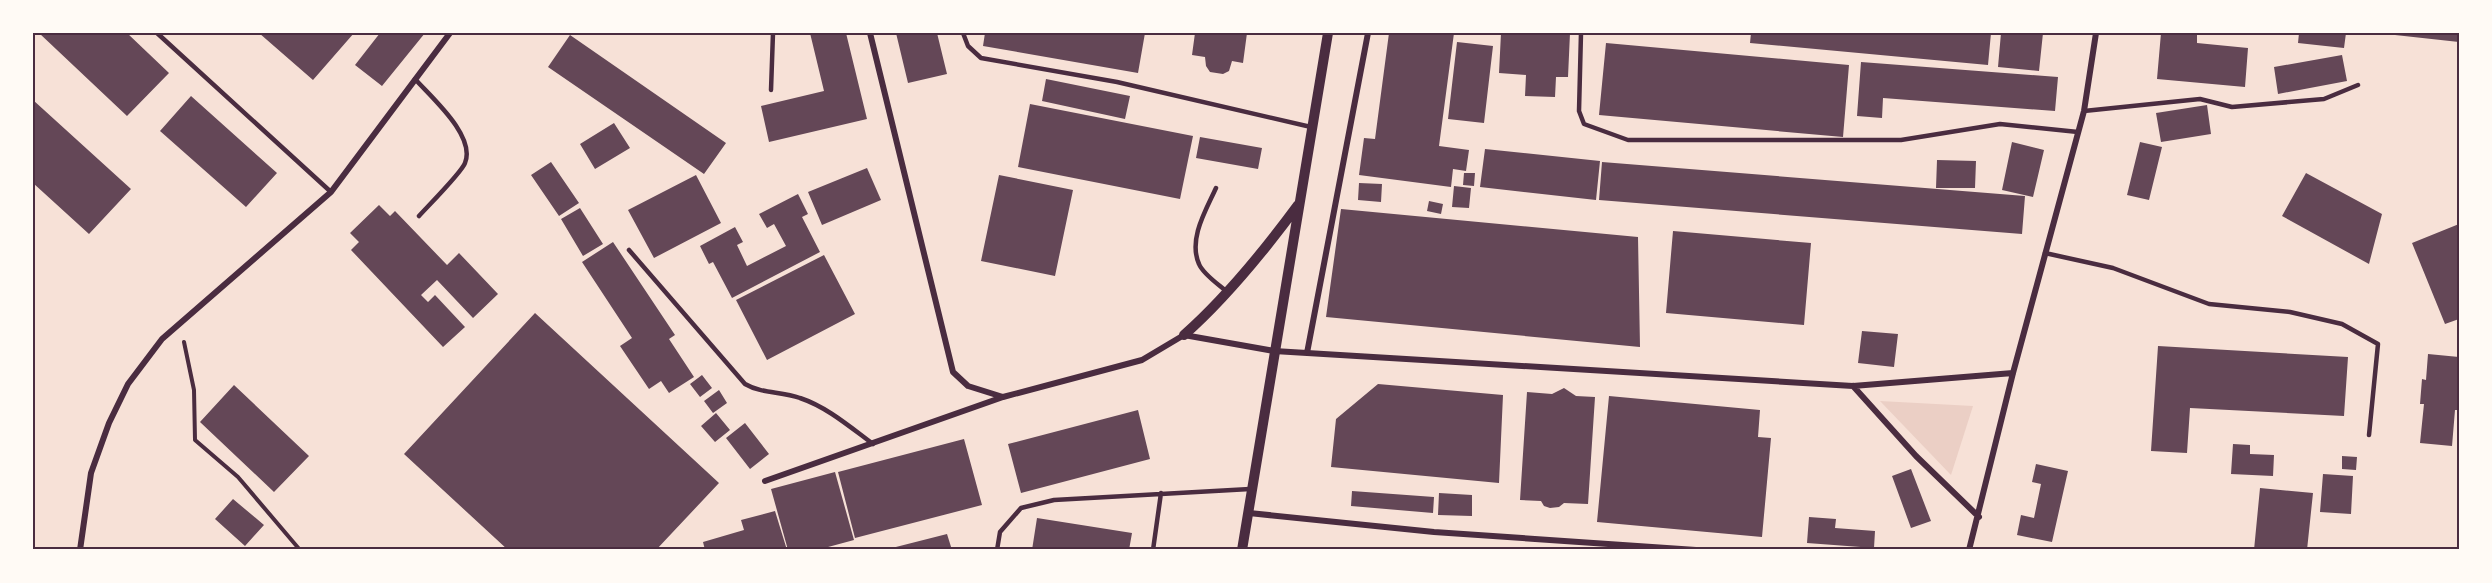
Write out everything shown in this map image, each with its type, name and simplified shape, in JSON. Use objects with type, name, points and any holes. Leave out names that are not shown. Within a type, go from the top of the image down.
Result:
[{"type":"street","points":[[80,550],[91,472],[109,423],[128,384],[162,339],[331,192],[450,33]]},
{"type":"street","points":[[870,33],[953,372],[968,386],[1003,397]]},
{"type":"street","points":[[1242,550],[1328,33]]},
{"type":"street","points":[[1306,353],[1368,33]]},
{"type":"street","points":[[1969,550],[2013,374],[2084,111],[2096,33]]},
{"type":"street","points":[[765,481],[1003,397],[1142,360],[1184,335],[1211,311],[1226,291],[1260,255],[1299,203]]},
{"type":"street","points":[[1184,335],[1274,351],[1853,386],[2013,374]]},
{"type":"street","points":[[1853,386],[1916,456],[1979,517]]},
{"type":"street","points":[[1249,513],[1434,532],[1696,550]]},
{"type":"lane","points":[[157,33],[331,192]]},
{"type":"lane","points":[[771,90],[773,33]]},
{"type":"lane","points":[[963,33],[968,46],[981,58],[1117,82],[1312,127]]},
{"type":"lane","points":[[1581,33],[1579,111],[1584,124],[1628,140],[1901,140],[2000,124],[2078,132]]},
{"type":"lane","points":[[415,79],[456,125],[467,146],[465,164],[419,216]]},
{"type":"lane","points":[[2084,111],[2200,99],[2232,107],[2324,99],[2358,85]]},
{"type":"lane","points":[[1216,188],[1198,228],[1196,251],[1199,266],[1226,291]]},
{"type":"lane","points":[[629,250],[745,384],[756,390],[799,397],[824,409],[873,444]]},
{"type":"lane","points":[[2045,253],[2113,268],[2210,303],[2290,312],[2342,324],[2378,344],[2369,435]]},
{"type":"lane","points":[[997,550],[1000,532],[1021,508],[1054,500],[1253,488]]},
{"type":"lane","points":[[1153,550],[1161,493]]},
{"type":"path","points":[[180,322],[194,390],[195,440],[238,477],[300,550]]},
{"type":"shaded area","points":[[1880,401],[1973,406],[1951,475]]},
{"type":"building","points":[[39,33],[127,33],[169,73],[127,116]]},
{"type":"building","points":[[259,33],[354,33],[313,80]]},
{"type":"building","points":[[380,33],[425,33],[382,86],[355,65]]},
{"type":"building","points":[[810,33],[846,33],[867,119],[769,142],[761,106],[824,91]]},
{"type":"building","points":[[896,33],[937,33],[947,74],[908,83]]},
{"type":"building","points":[[985,33],[1145,33],[1138,73],[983,46]]},
{"type":"building","points":[[1195,33],[1247,33],[1243,63],[1232,61],[1229,71],[1223,74],[1210,72],[1206,66],[1205,57],[1192,55]]},
{"type":"building","points":[[1389,33],[1454,33],[1439,146],[1469,150],[1466,171],[1453,169],[1451,187],[1359,175],[1364,138],[1375,139]]},
{"type":"building","points":[[1501,33],[1570,33],[1568,77],[1556,77],[1555,97],[1525,96],[1526,75],[1499,73]]},
{"type":"building","points":[[1751,33],[1991,33],[1988,65],[1750,43]]},
{"type":"building","points":[[2001,33],[2043,33],[2039,71],[1998,67]]},
{"type":"building","points":[[2161,33],[2197,33],[2197,43],[2248,48],[2245,87],[2157,79]]},
{"type":"building","points":[[2299,33],[2346,33],[2344,48],[2298,43]]},
{"type":"building","points":[[2395,33],[2459,33],[2459,42],[2395,35]]},
{"type":"building","points":[[570,35],[726,143],[704,174],[548,67]]},
{"type":"building","points":[[1457,42],[1493,46],[1484,123],[1448,119]]},
{"type":"building","points":[[1606,43],[1849,65],[1843,137],[1599,115]]},
{"type":"building","points":[[2342,55],[2347,81],[2278,94],[2274,67]]},
{"type":"building","points":[[1861,62],[2058,77],[2055,111],[1883,98],[1882,118],[1857,116]]},
{"type":"building","points":[[1046,79],[1130,96],[1125,119],[1042,101]]},
{"type":"building","points":[[191,96],[277,173],[246,207],[160,131]]},
{"type":"building","points":[[33,100],[131,189],[89,234],[33,183]]},
{"type":"building","points":[[1030,104],[1193,136],[1180,199],[1018,167]]},
{"type":"building","points":[[2207,105],[2211,134],[2161,142],[2156,113]]},
{"type":"building","points":[[614,123],[630,148],[595,169],[580,144]]},
{"type":"building","points":[[1200,137],[1262,148],[1258,169],[1196,158]]},
{"type":"building","points":[[2012,142],[2044,150],[2033,197],[2002,190]]},
{"type":"building","points":[[2140,142],[2162,147],[2149,200],[2127,195]]},
{"type":"building","points":[[1485,149],[1600,161],[1596,200],[1480,187]]},
{"type":"building","points":[[1937,160],[1976,161],[1975,188],[1936,188]]},
{"type":"building","points":[[551,162],[579,203],[559,216],[531,175]]},
{"type":"building","points":[[1602,162],[2025,196],[2022,234],[1599,200]]},
{"type":"building","points":[[867,168],[881,200],[822,225],[808,192]]},
{"type":"building","points":[[1464,173],[1475,173],[1474,186],[1463,185]]},
{"type":"building","points":[[2306,173],[2382,214],[2369,264],[2282,216]]},
{"type":"building","points":[[696,175],[721,223],[654,258],[628,210]]},
{"type":"building","points":[[999,175],[1073,190],[1055,276],[981,261]]},
{"type":"building","points":[[1359,183],[1382,184],[1381,202],[1358,200]]},
{"type":"building","points":[[1454,186],[1471,188],[1469,208],[1452,207]]},
{"type":"building","points":[[798,194],[808,214],[802,217],[820,252],[732,298],[713,262],[709,264],[700,246],[735,227],[743,242],[737,245],[747,266],[786,246],[774,224],[767,228],[759,214]]},
{"type":"building","points":[[1429,201],[1443,204],[1441,214],[1427,211]]},
{"type":"building","points":[[379,205],[390,216],[395,211],[447,265],[459,253],[498,294],[473,318],[437,280],[421,295],[428,302],[435,295],[465,327],[443,347],[351,250],[359,242],[350,233]]},
{"type":"building","points":[[580,208],[603,244],[583,256],[561,219]]},
{"type":"building","points":[[1341,209],[1638,237],[1640,347],[1326,317]]},
{"type":"building","points":[[2459,224],[2459,319],[2445,324],[2412,243]]},
{"type":"building","points":[[1673,231],[1811,243],[1804,325],[1666,313]]},
{"type":"building","points":[[613,242],[675,335],[669,339],[694,377],[669,393],[661,381],[649,389],[620,346],[632,338],[582,262]]},
{"type":"building","points":[[824,255],[855,314],[767,360],[736,300]]},
{"type":"building","points":[[535,313],[719,483],[656,550],[508,550],[404,454]]},
{"type":"building","points":[[1862,331],[1898,334],[1894,367],[1858,363]]},
{"type":"building","points":[[2158,346],[2348,357],[2344,416],[2190,408],[2187,453],[2151,451]]},
{"type":"building","points":[[2428,354],[2459,357],[2459,410],[2455,410],[2452,446],[2420,443],[2424,404],[2420,404],[2422,379],[2426,380]]},
{"type":"building","points":[[702,375],[712,388],[700,397],[690,384]]},
{"type":"building","points":[[1378,384],[1503,395],[1499,483],[1331,467],[1336,419]]},
{"type":"building","points":[[234,385],[309,456],[274,492],[200,422]]},
{"type":"building","points":[[1564,388],[1576,396],[1595,397],[1588,504],[1564,503],[1559,507],[1550,508],[1544,506],[1541,501],[1520,500],[1527,392],[1552,394]]},
{"type":"building","points":[[719,390],[727,403],[713,413],[704,401]]},
{"type":"building","points":[[1609,396],[1760,410],[1758,437],[1771,438],[1762,537],[1597,522]]},
{"type":"building","points":[[1138,410],[1150,459],[1021,493],[1008,444]]},
{"type":"building","points":[[716,413],[730,430],[715,442],[701,426]]},
{"type":"building","points":[[745,423],[769,454],[750,469],[726,438]]},
{"type":"building","points":[[964,439],[982,505],[855,538],[838,472]]},
{"type":"building","points":[[2233,444],[2250,445],[2250,454],[2274,455],[2273,476],[2231,474]]},
{"type":"building","points":[[2342,456],[2357,457],[2356,470],[2342,469]]},
{"type":"building","points":[[2036,464],[2068,471],[2052,542],[2017,535],[2021,515],[2034,518],[2041,484],[2032,482]]},
{"type":"building","points":[[1911,469],[1931,521],[1911,528],[1892,476]]},
{"type":"building","points":[[835,472],[854,540],[817,550],[788,550],[771,489]]},
{"type":"building","points":[[2323,474],[2353,476],[2351,514],[2320,512]]},
{"type":"building","points":[[2260,488],[2313,493],[2307,550],[2254,550]]},
{"type":"building","points":[[1352,491],[1434,497],[1433,513],[1351,506]]},
{"type":"building","points":[[1439,493],[1472,495],[1472,516],[1438,515]]},
{"type":"building","points":[[233,499],[264,525],[245,546],[215,519]]},
{"type":"building","points":[[775,511],[787,550],[705,550],[703,542],[744,530],[741,520]]},
{"type":"building","points":[[1809,517],[1836,519],[1835,528],[1875,531],[1874,548],[1807,543]]},
{"type":"building","points":[[1037,518],[1132,533],[1129,550],[1032,550]]},
{"type":"building","points":[[947,534],[952,550],[888,550],[888,549]]}]
